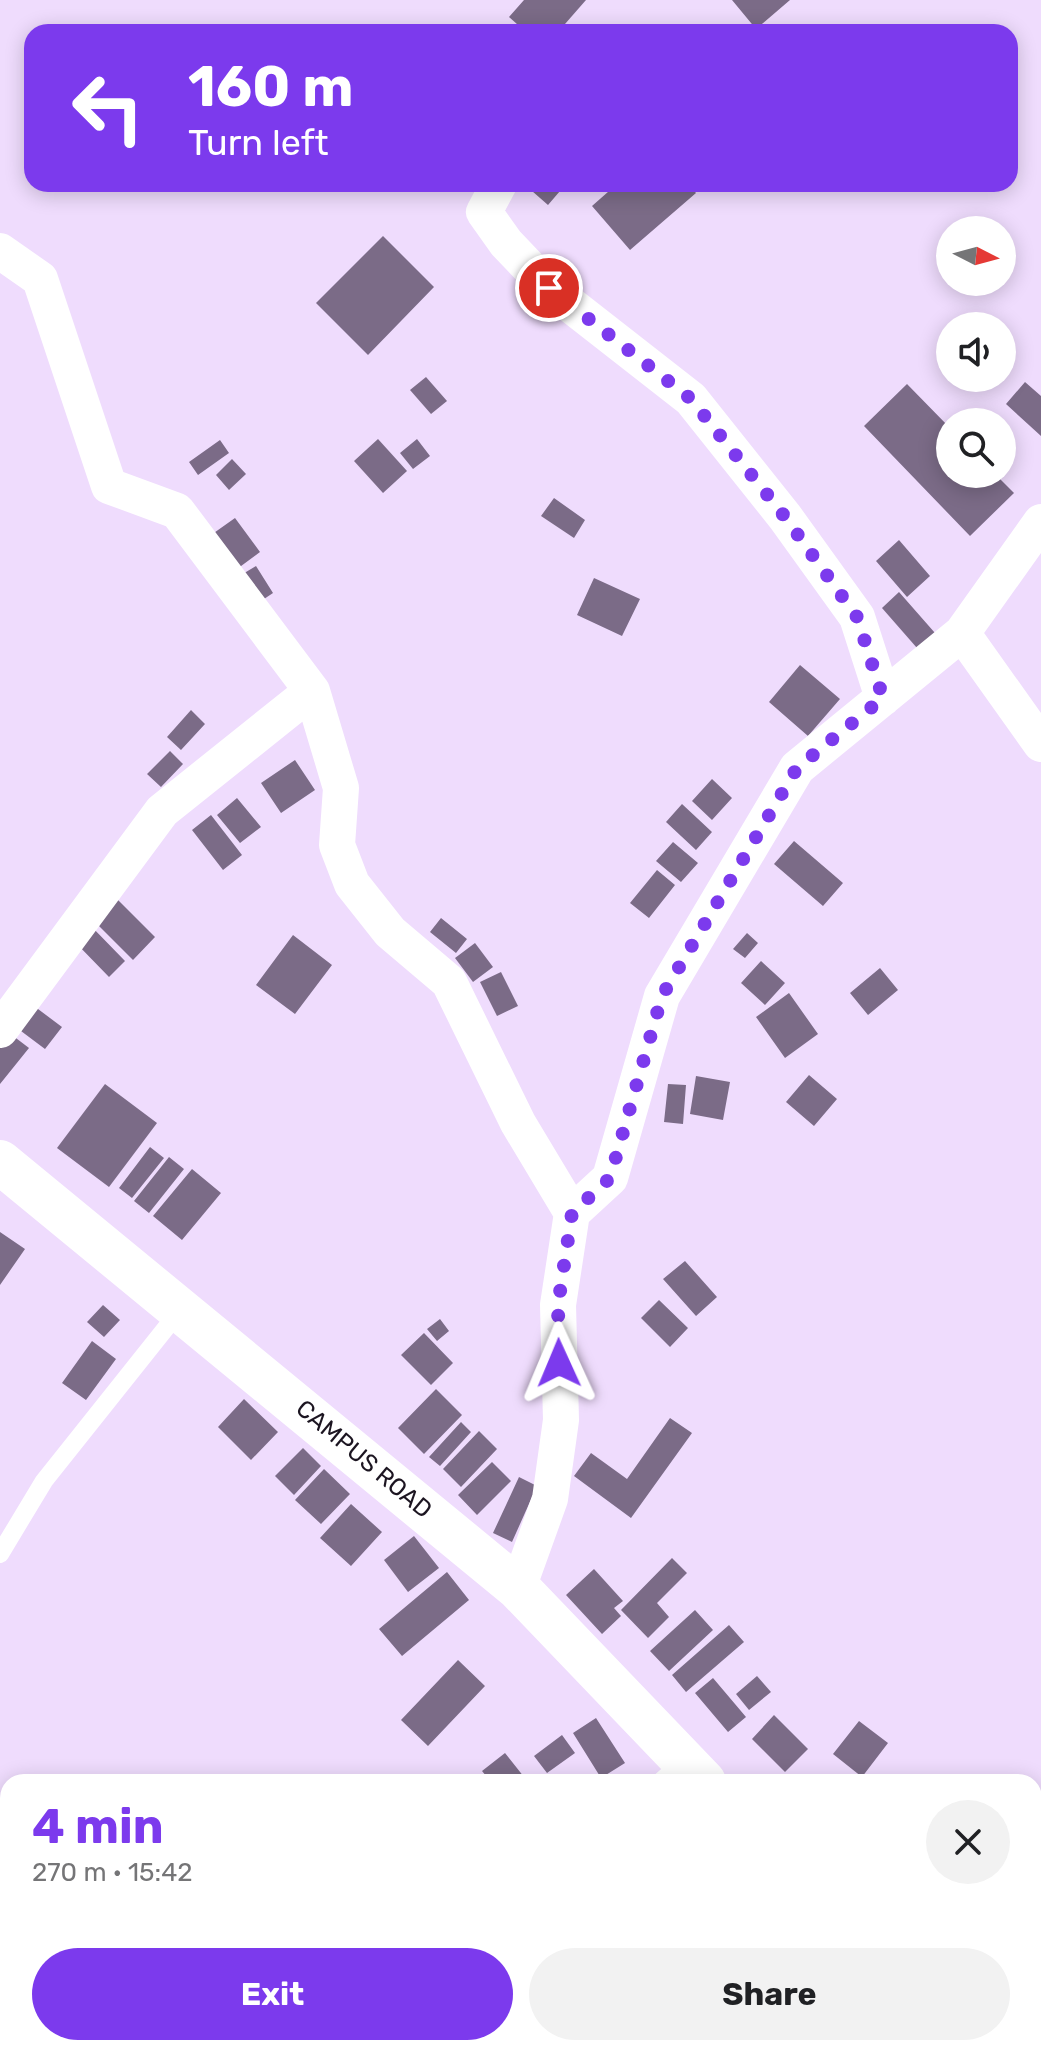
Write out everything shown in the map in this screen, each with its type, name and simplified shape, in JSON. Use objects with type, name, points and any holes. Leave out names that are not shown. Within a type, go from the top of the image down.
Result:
[{"type":"street","points":[[495,192],[484,212],[506,243],[549,288],[691,399],[785,517],[857,617],[883,698]]},
{"type":"street","points":[[0,251],[40,279],[109,486],[177,511],[312,691],[341,788],[337,845],[352,884],[390,932],[449,982],[518,1123],[572,1213]]},
{"type":"street","points":[[518,1588],[550,1499],[561,1420],[558,1305],[572,1213],[610,1178],[662,996],[797,768],[962,633],[1041,522]]},
{"type":"street","points":[[962,633],[1041,744]]},
{"type":"street","points":[[0,1030],[162,811],[312,691]]},
{"type":"street","name":"CAMPUS ROAD","points":[[0,1162],[518,1588],[682,1774]]},
{"type":"lane","points":[[0,1554],[44,1481],[181,1308]]},
{"type":"building","points":[[524,0],[586,0],[565,24],[517,24],[509,17]]},
{"type":"building","points":[[732,0],[790,0],[762,24],[752,24]]},
{"type":"building","points":[[533,192],[559,192],[548,205]]},
{"type":"building","points":[[608,192],[696,193],[630,250],[592,206]]},
{"type":"building","points":[[383,236],[434,287],[368,355],[316,303]]},
{"type":"building","points":[[426,377],[447,401],[431,414],[410,390]]},
{"type":"building","points":[[1025,382],[1041,396],[1041,436],[1016,413],[1016,408],[1006,404]]},
{"type":"building","points":[[907,384],[936,414],[936,488],[1009,488],[1014,493],[970,536],[864,426]]},
{"type":"building","points":[[378,439],[407,471],[383,493],[354,461]]},
{"type":"building","points":[[417,439],[430,456],[413,469],[400,453]]},
{"type":"building","points":[[220,440],[229,453],[198,475],[189,462]]},
{"type":"building","points":[[232,459],[246,474],[229,490],[216,475]]},
{"type":"building","points":[[554,498],[585,520],[574,538],[541,516]]},
{"type":"building","points":[[235,518],[260,552],[237,569],[211,535]]},
{"type":"building","points":[[899,540],[930,576],[907,597],[876,561]]},
{"type":"building","points":[[256,566],[273,593],[258,603],[241,575]]},
{"type":"building","points":[[594,578],[640,599],[622,636],[577,615]]},
{"type":"building","points":[[899,592],[935,633],[917,648],[882,608]]},
{"type":"building","points":[[800,665],[840,699],[808,736],[769,702]]},
{"type":"building","points":[[191,710],[205,724],[181,750],[167,737]]},
{"type":"building","points":[[170,751],[183,764],[161,787],[147,774]]},
{"type":"building","points":[[295,760],[315,790],[281,813],[261,783]]},
{"type":"building","points":[[712,779],[732,798],[712,820],[692,801]]},
{"type":"building","points":[[237,798],[261,827],[240,843],[217,815]]},
{"type":"building","points":[[682,804],[712,832],[696,850],[666,822]]},
{"type":"building","points":[[211,815],[242,855],[223,870],[192,830]]},
{"type":"building","points":[[794,841],[843,883],[823,906],[774,864]]},
{"type":"building","points":[[673,842],[698,863],[681,882],[656,861]]},
{"type":"building","points":[[657,870],[675,885],[649,918],[630,903]]},
{"type":"building","points":[[113,895],[155,937],[133,960],[91,918]]},
{"type":"building","points":[[441,918],[467,939],[456,953],[430,932]]},
{"type":"building","points":[[90,925],[125,961],[109,977],[74,941]]},
{"type":"building","points":[[747,933],[758,943],[745,958],[733,949]]},
{"type":"building","points":[[293,935],[332,965],[295,1014],[256,985]]},
{"type":"building","points":[[475,943],[493,967],[473,982],[455,958]]},
{"type":"building","points":[[761,961],[785,983],[765,1005],[741,983]]},
{"type":"building","points":[[880,968],[898,990],[868,1015],[850,993]]},
{"type":"building","points":[[501,972],[518,1006],[497,1016],[480,982]]},
{"type":"building","points":[[789,993],[818,1034],[785,1058],[756,1017]]},
{"type":"building","points":[[30,1003],[62,1027],[45,1049],[13,1025]]},
{"type":"building","points":[[8,1032],[29,1048],[0,1084],[0,1041]]},
{"type":"building","points":[[809,1075],[837,1099],[814,1126],[786,1102]]},
{"type":"building","points":[[696,1076],[730,1082],[723,1120],[690,1114]]},
{"type":"building","points":[[105,1084],[157,1123],[109,1187],[57,1148]]},
{"type":"building","points":[[668,1084],[686,1085],[683,1124],[664,1122]]},
{"type":"building","points":[[150,1147],[164,1158],[132,1198],[119,1188]]},
{"type":"building","points":[[169,1157],[184,1169],[149,1213],[134,1201]]},
{"type":"building","points":[[192,1169],[221,1193],[182,1240],[153,1216]]},
{"type":"building","points":[[0,1232],[25,1249],[0,1285]]},
{"type":"building","points":[[685,1261],[717,1297],[696,1316],[663,1279]]},
{"type":"building","points":[[659,1300],[688,1328],[670,1347],[641,1318]]},
{"type":"building","points":[[103,1305],[120,1320],[104,1337],[87,1322]]},
{"type":"building","points":[[440,1319],[449,1331],[437,1341],[427,1329]]},
{"type":"building","points":[[424,1333],[453,1363],[431,1385],[401,1355]]},
{"type":"building","points":[[92,1341],[116,1359],[86,1400],[62,1383]]},
{"type":"building","points":[[436,1389],[462,1415],[424,1454],[398,1428]]},
{"type":"building","points":[[244,1399],[278,1432],[251,1460],[218,1427]]},
{"type":"building","points":[[670,1418],[692,1433],[631,1518],[574,1476],[591,1453],[627,1479]]},
{"type":"building","points":[[461,1422],[471,1432],[440,1466],[429,1457]]},
{"type":"building","points":[[479,1431],[497,1449],[461,1487],[443,1469]]},
{"type":"building","points":[[303,1448],[321,1466],[294,1495],[275,1476]]},
{"type":"building","points":[[492,1462],[511,1481],[477,1515],[458,1495]]},
{"type":"building","points":[[324,1469],[350,1494],[321,1524],[295,1500]]},
{"type":"building","points":[[519,1477],[537,1486],[512,1542],[493,1533]]},
{"type":"building","points":[[351,1504],[382,1532],[351,1566],[320,1538]]},
{"type":"building","points":[[414,1536],[439,1568],[408,1592],[384,1560]]},
{"type":"building","points":[[672,1558],[687,1573],[657,1603],[669,1617],[648,1638],[621,1610]]},
{"type":"building","points":[[594,1569],[623,1601],[614,1608],[621,1616],[602,1634],[566,1595]]},
{"type":"building","points":[[447,1572],[469,1600],[402,1656],[379,1629]]},
{"type":"building","points":[[695,1610],[713,1630],[669,1671],[650,1651]]},
{"type":"building","points":[[729,1625],[744,1642],[686,1692],[672,1675]]},
{"type":"building","points":[[458,1660],[485,1686],[428,1746],[401,1720]]},
{"type":"building","points":[[757,1676],[771,1692],[749,1710],[736,1694]]},
{"type":"building","points":[[713,1678],[746,1717],[728,1732],[695,1693]]},
{"type":"building","points":[[774,1715],[808,1749],[785,1772],[752,1739]]},
{"type":"building","points":[[596,1718],[625,1763],[607,1774],[599,1774],[573,1733]]},
{"type":"building","points":[[859,1721],[888,1743],[864,1774],[858,1774],[833,1754]]},
{"type":"building","points":[[562,1735],[575,1753],[547,1773],[534,1756]]},
{"type":"building","points":[[505,1753],[522,1774],[484,1774],[482,1771]]},
{"type":"route","points":[[549,288],[691,399],[785,517],[857,617],[883,698],[797,768],[662,996],[610,1178],[572,1213],[558,1305],[559,1363]]}]
